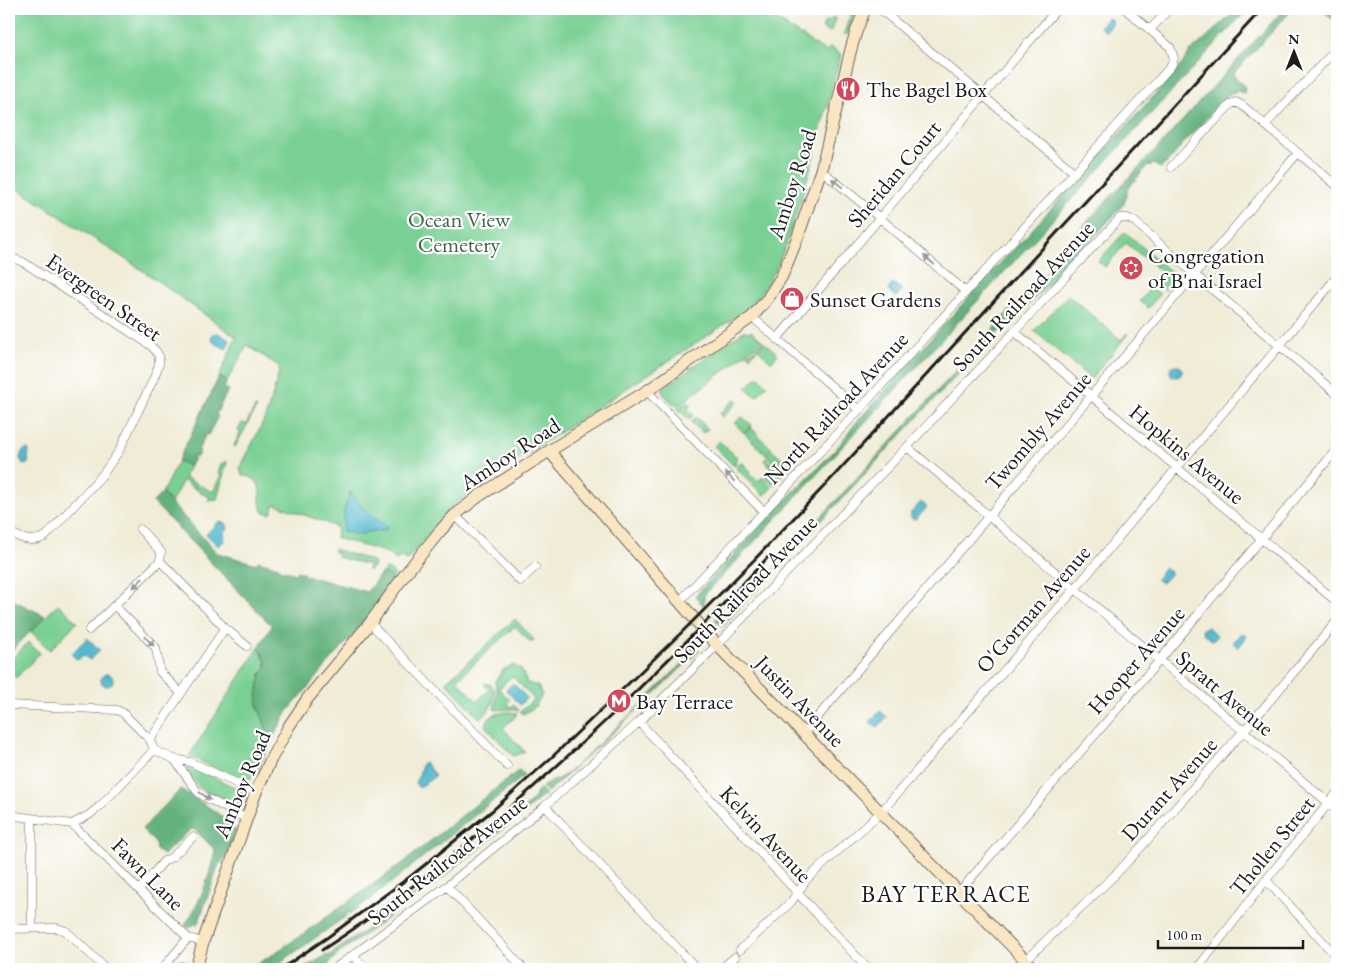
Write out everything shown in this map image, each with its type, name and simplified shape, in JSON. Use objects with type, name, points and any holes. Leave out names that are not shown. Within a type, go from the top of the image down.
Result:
[{"type":"main road","name":"Amboy Road","points":[[196,969],[203,942],[256,792],[289,726],[302,705],[370,623],[440,531],[479,496],[647,391],[752,317],[768,298],[782,276],[821,170],[856,32],[865,9]]},
{"type":"main road","name":"Justin Avenue","points":[[549,451],[717,644],[1034,969]]},
{"type":"street","points":[[880,9],[1075,173]]},
{"type":"street","name":"Sheridan Court","points":[[777,339],[1057,9]]},
{"type":"street","points":[[1125,9],[1150,30],[1169,9]]},
{"type":"street","name":"North Railroad Avenue","points":[[680,601],[859,410],[1172,66],[1174,58],[1170,47],[1150,30]]},
{"type":"street","points":[[1265,125],[1337,48]]},
{"type":"street","points":[[1171,167],[1230,105],[1236,102],[1337,186]]},
{"type":"street","name":"Twombly Avenue","points":[[804,732],[1298,153]]},
{"type":"street","points":[[821,170],[966,292]]},
{"type":"street","name":"South Railroad Avenue","points":[[334,969],[447,886],[545,806],[639,722],[907,447],[1120,218],[1124,217],[1134,221],[1195,275]]},
{"type":"street","name":"Evergreen Street","points":[[9,532],[23,540],[40,540],[46,536],[103,474],[119,451],[159,364],[159,356],[150,346],[23,262],[12,260]]},
{"type":"street","points":[[1195,275],[1337,394]]},
{"type":"street","name":"O'Gorman Avenue","points":[[740,950],[791,902],[807,879],[881,812],[1074,589],[1337,277]]},
{"type":"street","points":[[752,317],[859,410]]},
{"type":"street","name":"Hopkins Avenue","points":[[1015,332],[1337,602]]},
{"type":"street","points":[[647,391],[764,512]]},
{"type":"street","name":"Spratt Avenue","points":[[907,447],[1337,810]]},
{"type":"street","name":"Hooper Avenue","points":[[959,892],[1159,661],[1337,449]]},
{"type":"street","points":[[456,515],[520,580],[535,567]]},
{"type":"street","points":[[89,630],[160,561],[161,552],[140,529]]},
{"type":"street","points":[[160,561],[224,628],[247,646]]},
{"type":"street","points":[[115,606],[156,648],[160,672],[181,693]]},
{"type":"street","name":"Durant Avenue","points":[[1016,969],[1118,872],[1142,846],[1243,732],[1337,621]]},
{"type":"street","points":[[370,623],[507,766]]},
{"type":"street","points":[[150,740],[224,628]]},
{"type":"street","points":[[9,706],[117,710],[123,713],[150,740],[154,750],[174,759],[190,762],[256,792]]},
{"type":"street","name":"Kelvin Avenue","points":[[639,722],[868,969]]},
{"type":"street","points":[[9,815],[72,824],[89,815],[100,806],[154,750]]},
{"type":"street","points":[[174,759],[192,784],[205,797],[247,818]]},
{"type":"street","name":"Thollen Street","points":[[1198,969],[1266,880],[1337,793]]},
{"type":"street","points":[[545,806],[697,969]]},
{"type":"street","points":[[32,818],[32,928]]},
{"type":"street","name":"Fawn Lane","points":[[72,824],[188,938],[203,942]]},
{"type":"street","points":[[139,890],[164,861],[172,857],[193,837]]},
{"type":"street","points":[[1266,880],[1337,957]]},
{"type":"street","points":[[447,886],[524,969]]},
{"type":"street","points":[[9,928],[57,928],[66,930],[106,969]]},
{"type":"street","points":[[162,969],[188,938]]},
{"type":"street","points":[[353,955],[366,969]]},
{"type":"street","points":[[721,969],[735,957]]},
{"type":"street","points":[[173,969],[181,966],[196,969]]},
{"type":"green space","name":"Ocean View Cemetery","points":[[9,9],[758,9],[783,23],[783,25],[786,25],[824,51],[830,47],[841,54],[810,170],[786,245],[775,270],[760,295],[742,313],[484,482],[451,508],[407,560],[401,557],[396,560],[385,552],[336,538],[337,527],[275,504],[271,514],[264,512],[261,509],[259,486],[254,479],[242,475],[240,468],[265,418],[280,367],[247,345],[227,381],[219,377],[236,337],[145,272],[9,183]]},
{"type":"green space","points":[[852,9],[856,9],[848,34],[844,34]]},
{"type":"green space","points":[[1239,9],[1248,9],[704,595],[704,606],[695,596],[781,504],[837,448],[887,388],[1141,110],[1183,63],[1189,53]]},
{"type":"green space","points":[[1284,9],[1293,9],[1233,74],[1245,87],[1244,93],[1237,91],[1227,97],[1168,162],[1160,168],[1154,164],[1146,167],[1128,189],[1124,204],[1093,238],[1026,308],[1010,319],[722,627],[715,619],[729,618],[772,572],[1039,276],[1041,277],[1052,266],[1050,263],[1095,213],[1162,143]]},
{"type":"green space","points":[[1321,9],[1337,9],[1337,23]]},
{"type":"green space","points":[[833,17],[835,20],[831,31],[828,32],[822,27],[826,21],[828,22]]},
{"type":"green space","points":[[1125,232],[1176,276],[1164,290],[1155,283],[1163,273],[1126,243],[1105,267],[1098,261]]},
{"type":"green space","points":[[1151,287],[1160,294],[1148,308],[1140,301]]},
{"type":"green space","points":[[1068,295],[1121,340],[1127,333],[1092,378],[1034,331]]},
{"type":"green space","points":[[745,330],[747,332],[751,331],[764,342],[753,348],[719,375],[717,374],[716,377],[677,407],[663,394],[663,388],[712,353],[713,355],[714,352]]},
{"type":"green space","points":[[765,343],[778,354],[771,362],[758,349],[750,356],[748,354]]},
{"type":"green space","points":[[758,376],[767,385],[756,397],[746,388]]},
{"type":"green space","points":[[219,377],[227,381],[224,388],[228,390],[216,414],[218,416],[208,435],[206,434],[198,450],[200,451],[197,457],[195,456],[190,466],[178,461]]},
{"type":"green space","points":[[735,399],[738,402],[723,417],[720,413]]},
{"type":"green space","points":[[688,401],[691,405],[688,409],[694,415],[689,420],[678,409]]},
{"type":"green space","points":[[255,407],[257,407],[235,447],[240,433],[238,431],[242,423],[246,424]]},
{"type":"green space","points":[[696,417],[708,429],[703,433],[691,422]]},
{"type":"green space","points":[[742,417],[752,425],[744,433],[735,423]]},
{"type":"green space","points":[[751,427],[760,437],[754,443],[745,434]]},
{"type":"green space","points":[[761,438],[772,449],[766,455],[755,444]]},
{"type":"green space","points":[[719,441],[738,458],[735,462],[737,464],[734,466],[714,446]]},
{"type":"green space","points":[[773,450],[790,466],[784,474],[767,456]]},
{"type":"green space","points":[[766,458],[783,475],[774,485],[764,475],[772,468],[764,460]]},
{"type":"green space","points":[[178,461],[190,466],[184,477],[197,484],[195,489],[183,480],[171,503],[162,493]]},
{"type":"green space","points":[[226,461],[217,499],[208,501],[210,498],[197,490],[199,485],[213,492],[221,474],[218,472],[222,463],[224,464]]},
{"type":"green space","points":[[742,462],[752,474],[747,479],[736,468]]},
{"type":"green space","points":[[753,475],[758,481],[763,477],[772,487],[765,495],[748,480]]},
{"type":"green space","points":[[162,493],[217,553],[257,564],[258,561],[296,574],[297,571],[303,573],[303,575],[367,592],[379,576],[386,573],[391,576],[391,583],[373,605],[374,610],[288,711],[271,741],[258,706],[257,694],[261,674],[266,667],[266,662],[259,647],[272,626],[153,502]]},
{"type":"green space","points":[[334,549],[372,561],[374,563],[373,567],[368,571],[369,565],[337,557],[338,553],[334,552]]},
{"type":"green space","points":[[386,568],[394,573],[395,580],[374,610],[373,605],[391,583],[388,574],[379,576]]},
{"type":"green space","points":[[9,598],[45,616],[9,654]]},
{"type":"green space","points":[[58,604],[77,622],[50,650],[31,632]]},
{"type":"green space","points":[[515,619],[534,640],[531,643],[515,626],[457,680],[477,701],[489,690],[484,684],[490,684],[494,689],[494,698],[491,706],[479,718],[446,682]]},
{"type":"green space","points":[[28,642],[40,653],[16,678],[9,671],[9,663]]},
{"type":"green space","points":[[691,644],[699,651],[548,792],[543,788],[543,786],[567,774],[630,715],[690,656]]},
{"type":"green space","points":[[259,647],[266,662],[266,667],[261,674],[258,706],[271,741],[255,776],[249,780],[240,780],[189,756]]},
{"type":"green space","points":[[513,665],[521,669],[527,683],[538,686],[542,695],[536,706],[524,714],[521,711],[534,699],[512,676],[499,689],[510,700],[507,703],[511,707],[514,704],[519,711],[494,709],[497,692],[495,681],[503,670]]},
{"type":"green space","points":[[508,712],[517,713],[503,728],[525,752],[513,756],[485,726],[491,717]]},
{"type":"green space","points":[[187,766],[242,791],[243,801],[239,806],[233,805],[200,788],[185,768]]},
{"type":"green space","points":[[519,770],[525,775],[372,898],[270,969],[250,969],[296,939],[403,863]]},
{"type":"green space","points":[[181,789],[226,819],[236,831],[224,860],[219,864],[199,921],[196,925],[194,924],[189,928],[185,925],[204,889],[215,850],[194,829],[191,829],[163,855],[156,850],[155,843],[142,829]]},
{"type":"green space","points":[[539,789],[546,794],[444,877],[342,951],[325,969],[302,969],[328,956],[474,851],[531,802]]},
{"type":"water","points":[[1107,18],[1112,20],[1113,23],[1106,32],[1100,27]]},
{"type":"water","points":[[893,283],[902,290],[896,297],[888,290]]},
{"type":"water","points":[[218,333],[230,340],[226,349],[213,342],[211,338],[213,334]]},
{"type":"water","points":[[1176,365],[1182,371],[1176,377],[1170,371]]},
{"type":"water","points":[[26,449],[29,450],[29,462],[26,465],[23,464],[20,458],[22,452]]},
{"type":"water","points":[[350,492],[361,506],[387,529],[367,532],[362,535],[343,532],[344,511]]},
{"type":"water","points":[[921,502],[927,507],[914,520],[910,517],[912,515],[910,514]]},
{"type":"water","points":[[218,522],[226,523],[228,528],[224,533],[225,540],[218,546],[206,534]]},
{"type":"water","points":[[1165,568],[1171,573],[1162,583],[1156,579]]},
{"type":"water","points":[[1208,627],[1217,636],[1213,641],[1203,633],[1202,630]]},
{"type":"water","points":[[1241,633],[1246,638],[1238,648],[1233,643]]},
{"type":"water","points":[[87,638],[100,650],[90,660],[83,655],[78,660],[71,654]]},
{"type":"water","points":[[105,674],[109,674],[113,680],[109,686],[105,686],[101,682],[101,678]]},
{"type":"water","points":[[513,683],[527,698],[520,705],[506,690]]},
{"type":"water","points":[[880,711],[887,717],[877,728],[870,722]]},
{"type":"water","points":[[425,762],[435,776],[419,788],[415,783],[422,764]]},
{"type":"railway","points":[[281,969],[411,876],[493,810],[551,758],[681,633],[831,479],[1262,9]]},
{"type":"railway","points":[[322,950],[401,895],[477,836],[513,805],[620,707],[769,556]]},
{"type":"place","name":"The Bagel Box","points":[[848,89]]},
{"type":"place","name":"Congregation of B'nai Israel","points":[[1131,268]]},
{"type":"place","name":"Sunset Gardens","points":[[792,299]]},
{"type":"place","name":"Bay Terrace","points":[[619,701]]},
{"type":"district","name":"BAY TERRACE","points":[[946,893]]}]
